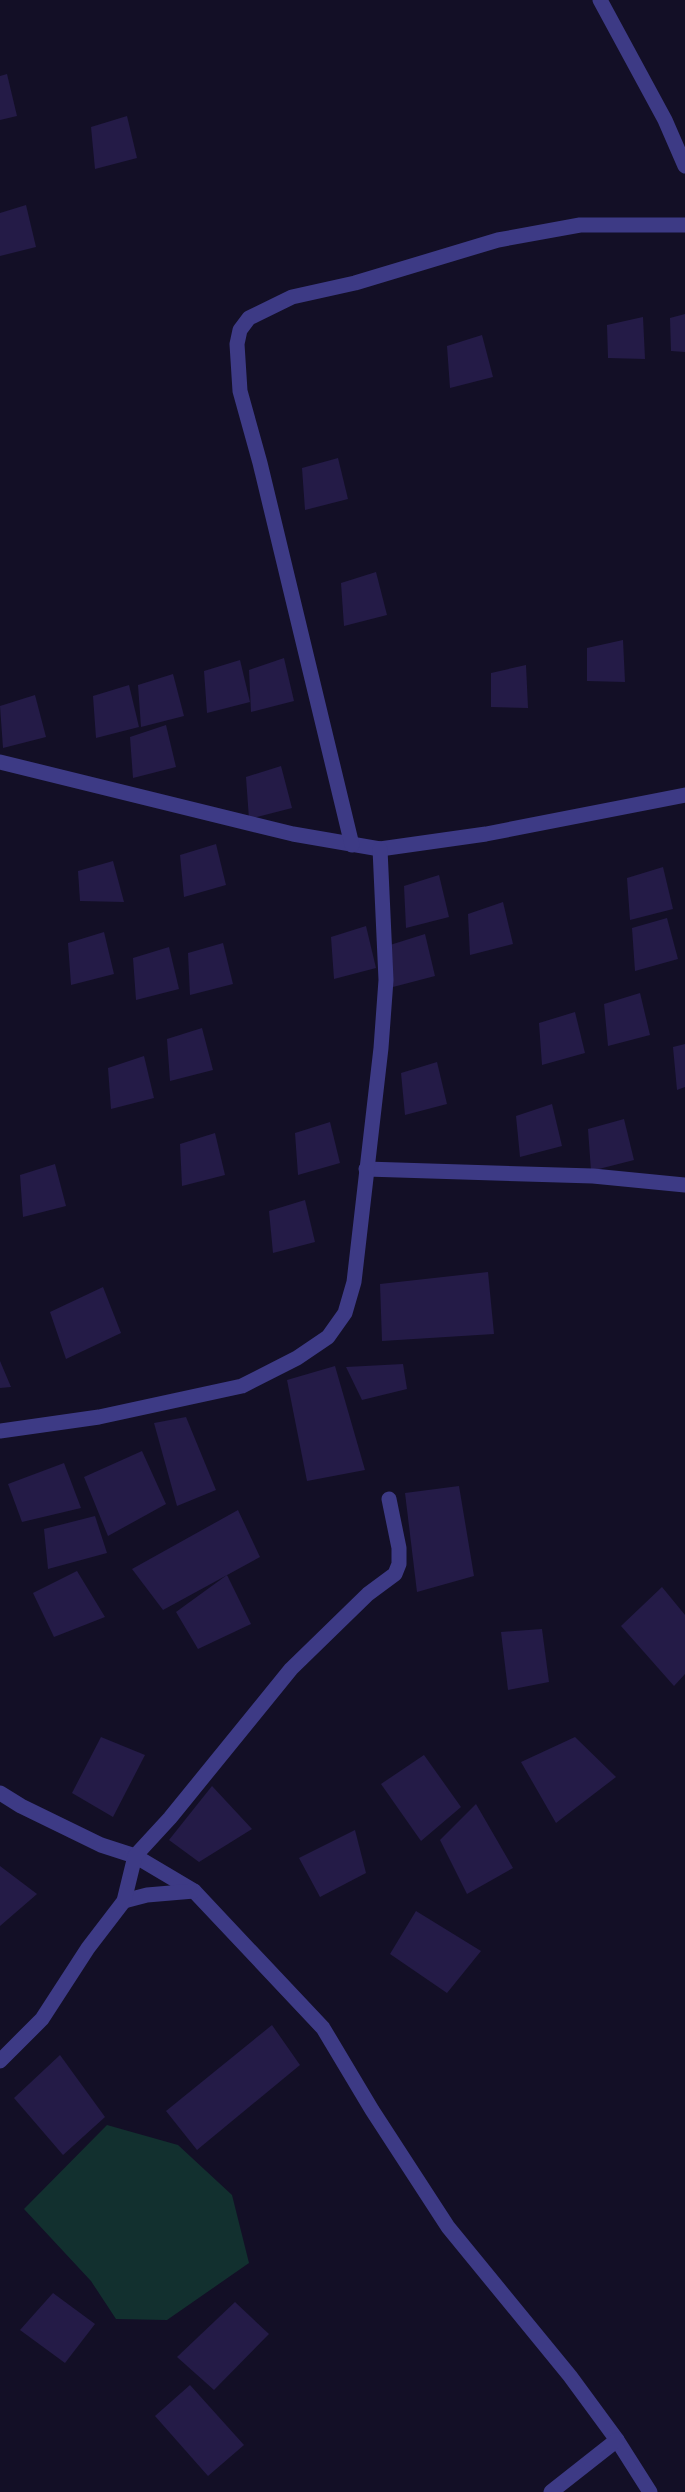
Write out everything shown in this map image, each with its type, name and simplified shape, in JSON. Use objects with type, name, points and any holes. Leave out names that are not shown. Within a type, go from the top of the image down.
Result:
[{"type":"street","points":[[600,0],[665,120],[685,165]]},
{"type":"street","points":[[352,845],[260,463],[240,391],[237,344],[240,330],[249,318],[292,297],[355,283],[498,240],[580,225],[685,225]]},
{"type":"street","points":[[0,762],[260,826],[380,849],[486,834],[685,795]]},
{"type":"street","points":[[0,1431],[99,1417],[242,1386],[297,1358],[328,1337],[345,1313],[354,1282],[381,1048],[386,980],[380,849]]},
{"type":"street","points":[[366,1169],[593,1176],[685,1185]]},
{"type":"street","points":[[0,2061],[42,2019],[88,1948],[124,1901],[135,1856],[170,1818],[291,1669],[368,1594],[395,1574],[399,1564],[399,1548],[389,1499]]},
{"type":"street","points":[[0,1793],[21,1806],[101,1845],[135,1856],[194,1891],[323,2028],[372,2110],[448,2227],[570,2376],[617,2440],[650,2492]]},
{"type":"street","points":[[124,1901],[147,1895],[194,1891]]},
{"type":"street","points":[[551,2492],[617,2440]]},
{"type":"green space","points":[[107,2125],[178,2145],[232,2195],[249,2263],[167,2320],[116,2319],[91,2281],[24,2209]]},
{"type":"building","points":[[7,74],[17,116],[0,120],[0,76]]},
{"type":"building","points":[[127,116],[137,158],[95,169],[91,127]]},
{"type":"building","points":[[26,205],[36,247],[0,256],[0,213]]},
{"type":"building","points":[[685,314],[685,352],[671,351],[670,318]]},
{"type":"building","points":[[643,317],[645,359],[608,358],[607,325]]},
{"type":"building","points":[[482,335],[493,377],[450,388],[447,346]]},
{"type":"building","points":[[338,458],[348,499],[305,510],[302,468]]},
{"type":"building","points":[[376,572],[387,615],[344,626],[341,583]]},
{"type":"building","points":[[623,640],[625,682],[587,681],[587,648]]},
{"type":"building","points":[[284,658],[294,701],[251,712],[249,670]]},
{"type":"building","points":[[240,660],[250,702],[207,713],[204,671]]},
{"type":"building","points":[[526,665],[528,708],[491,707],[491,673]]},
{"type":"building","points":[[173,674],[184,716],[141,727],[138,685]]},
{"type":"building","points":[[129,685],[139,727],[96,738],[93,696]]},
{"type":"building","points":[[35,695],[46,737],[3,748],[0,706]]},
{"type":"building","points":[[166,725],[176,767],[133,778],[130,737]]},
{"type":"building","points":[[281,766],[292,808],[249,819],[246,777]]},
{"type":"building","points":[[216,844],[226,885],[184,897],[180,855]]},
{"type":"building","points":[[113,861],[124,902],[80,901],[78,871]]},
{"type":"building","points":[[663,867],[673,909],[630,920],[627,878]]},
{"type":"building","points":[[439,875],[449,917],[406,928],[404,886]]},
{"type":"building","points":[[503,902],[513,944],[470,955],[468,914]]},
{"type":"building","points":[[667,918],[678,959],[635,971],[632,928]]},
{"type":"building","points":[[366,926],[376,968],[334,979],[331,937]]},
{"type":"building","points":[[104,932],[114,974],[71,985],[68,943]]},
{"type":"building","points":[[425,934],[435,976],[393,987],[390,945]]},
{"type":"building","points":[[223,943],[233,984],[190,995],[188,953]]},
{"type":"building","points":[[169,947],[179,989],[136,1000],[133,958]]},
{"type":"building","points":[[640,993],[650,1035],[608,1046],[604,1004]]},
{"type":"building","points":[[575,1012],[585,1053],[542,1065],[539,1023]]},
{"type":"building","points":[[202,1028],[213,1070],[170,1081],[167,1039]]},
{"type":"building","points":[[685,1044],[685,1087],[677,1090],[673,1047]]},
{"type":"building","points":[[144,1056],[154,1098],[111,1109],[108,1068]]},
{"type":"building","points":[[437,1062],[447,1104],[405,1115],[401,1073]]},
{"type":"building","points":[[552,1104],[562,1146],[520,1157],[516,1116]]},
{"type":"building","points":[[624,1119],[634,1160],[591,1171],[588,1129]]},
{"type":"building","points":[[330,1122],[340,1163],[298,1175],[295,1133]]},
{"type":"building","points":[[215,1133],[225,1175],[182,1186],[180,1144]]},
{"type":"building","points":[[55,1164],[66,1206],[23,1217],[20,1175]]},
{"type":"building","points":[[305,1200],[315,1242],[273,1253],[269,1211]]},
{"type":"building","points":[[488,1272],[494,1334],[382,1341],[380,1284]]},
{"type":"building","points":[[103,1287],[121,1333],[66,1359],[50,1312]]},
{"type":"building","points":[[0,1361],[11,1387],[0,1388]]},
{"type":"building","points":[[403,1364],[407,1389],[362,1400],[346,1367]]},
{"type":"building","points":[[335,1366],[365,1470],[307,1481],[287,1380]]},
{"type":"building","points":[[186,1417],[216,1490],[177,1506],[154,1423]]},
{"type":"building","points":[[142,1451],[166,1504],[108,1536],[84,1477]]},
{"type":"building","points":[[64,1463],[81,1508],[22,1522],[8,1484]]},
{"type":"building","points":[[459,1486],[474,1576],[417,1592],[405,1493]]},
{"type":"building","points":[[238,1510],[260,1557],[163,1610],[132,1569]]},
{"type":"building","points":[[95,1516],[107,1553],[48,1569],[44,1529]]},
{"type":"building","points":[[77,1571],[105,1617],[54,1637],[33,1593]]},
{"type":"building","points":[[227,1575],[251,1624],[198,1649],[176,1612]]},
{"type":"building","points":[[662,1587],[685,1615],[685,1674],[674,1686],[621,1626]]},
{"type":"building","points":[[542,1629],[549,1682],[508,1690],[501,1632]]},
{"type":"building","points":[[101,1737],[145,1755],[113,1817],[72,1793]]},
{"type":"building","points":[[575,1737],[616,1777],[556,1823],[521,1762]]},
{"type":"building","points":[[424,1755],[461,1807],[421,1841],[381,1784]]},
{"type":"building","points":[[212,1786],[252,1829],[199,1862],[169,1840]]},
{"type":"building","points":[[476,1804],[513,1868],[467,1894],[440,1840]]},
{"type":"building","points":[[355,1830],[366,1873],[320,1897],[299,1858]]},
{"type":"building","points":[[0,1866],[37,1894],[0,1926]]},
{"type":"building","points":[[416,1911],[481,1951],[447,1993],[390,1954]]},
{"type":"building","points":[[272,2025],[300,2065],[197,2150],[166,2111]]},
{"type":"building","points":[[60,2055],[105,2117],[63,2155],[14,2098]]},
{"type":"building","points":[[53,2293],[95,2324],[65,2363],[20,2330]]},
{"type":"building","points":[[235,2302],[269,2334],[214,2390],[177,2357]]},
{"type":"building","points":[[190,2385],[244,2445],[208,2476],[155,2416]]}]
